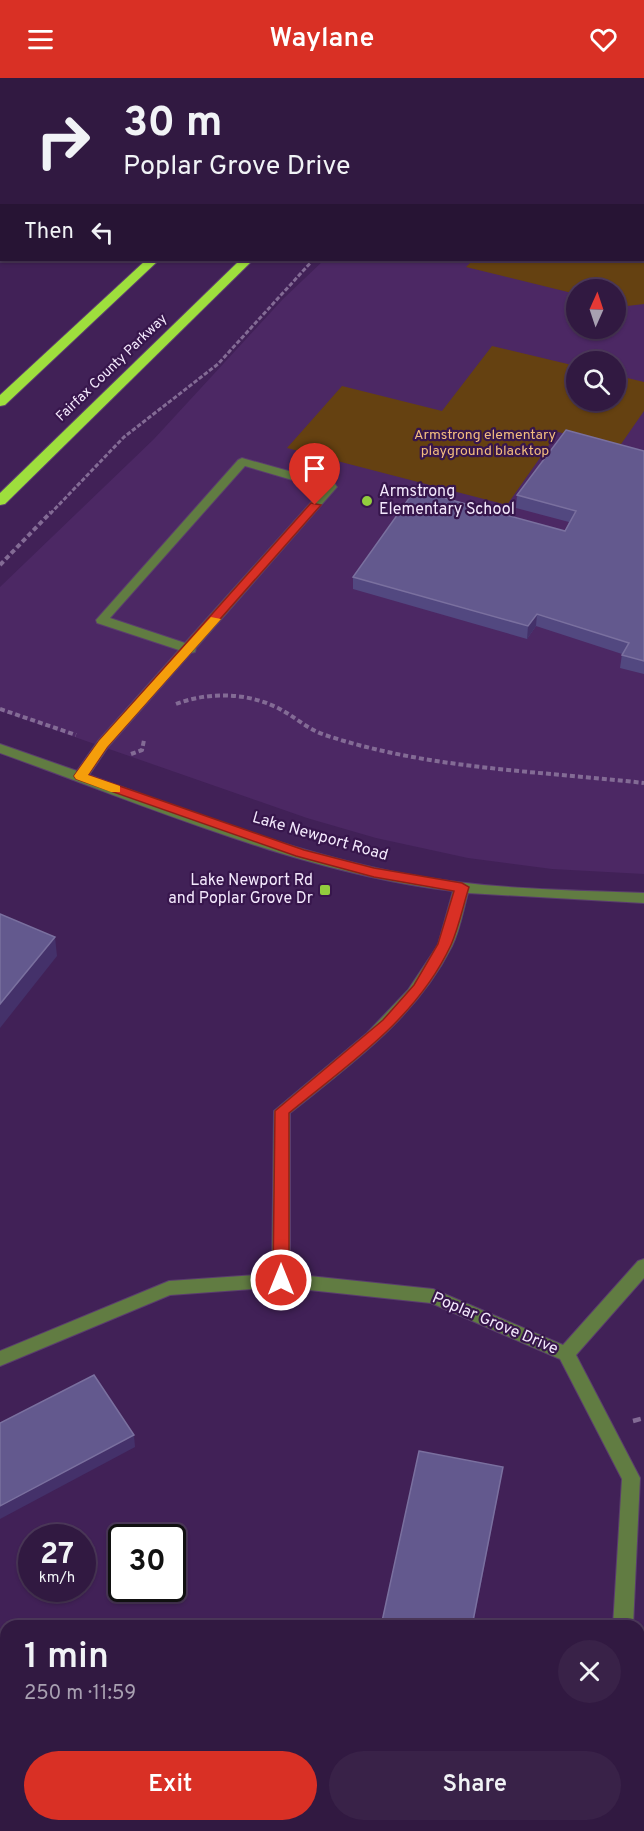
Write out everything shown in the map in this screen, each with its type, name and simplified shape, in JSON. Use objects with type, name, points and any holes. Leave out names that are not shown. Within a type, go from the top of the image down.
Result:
[{"type":"highway","points":[[0,402],[152,261]]},
{"type":"highway","name":"Fairfax County Parkway","points":[[0,501],[246,261]]},
{"type":"street","points":[[81,776],[103,744],[190,649],[331,487],[242,462],[102,620],[190,649]]},
{"type":"street","name":"Lake Newport Road","points":[[0,748],[300,853],[374,872],[462,887],[536,895],[644,898]]},
{"type":"street","points":[[281,1280],[282,1111],[388,1023],[419,989],[445,944],[462,887]]},
{"type":"street","name":"Poplar Grove Drive","points":[[566,1354],[644,1266]]},
{"type":"street","name":"Poplar Grove Drive","points":[[0,1359],[168,1288],[281,1280],[433,1296],[566,1354],[631,1478],[623,1620]]},
{"type":"path","points":[[0,565],[124,437],[218,364],[312,261]]},
{"type":"path","points":[[172,706],[205,697],[245,698],[277,708],[323,734],[354,742],[498,769],[644,783]]},
{"type":"path","points":[[0,709],[103,744],[125,754],[136,754],[142,750],[145,735]]},
{"type":"shaded area","name":"Armstrong Elementary School","points":[[323,261],[644,261],[644,874],[552,869],[468,858],[376,838],[307,818],[0,711],[0,587],[154,439],[283,299]]},
{"type":"green space","points":[[472,261],[644,261],[644,304],[626,306],[626,279],[566,279],[566,292],[466,267]]},
{"type":"green space","name":"Armstrong elementary playground blacktop","points":[[492,346],[566,364],[566,411],[626,411],[626,378],[644,382],[644,411],[619,447],[558,432],[507,505],[287,448],[342,386],[442,411]]},
{"type":"building","points":[[566,430],[644,451],[644,661],[622,655],[629,643],[537,614],[528,626],[353,577],[415,490],[565,531],[576,511],[517,495]]},
{"type":"building","points":[[0,914],[55,937],[0,1004]]},
{"type":"building","points":[[94,1375],[134,1435],[0,1506],[0,1423]]},
{"type":"building","points":[[419,1451],[503,1467],[473,1620],[382,1620]]},
{"type":"slow traffic","points":[[115,789],[81,776],[103,744],[215,619]]},
{"type":"place","name":"Armstrong Elementary School","points":[[367,501]]},
{"type":"place","name":"Lake Newport Rd and Poplar Grove Dr","points":[[325,890]]},
{"type":"route","points":[[281,1280],[282,1111],[388,1023],[419,989],[445,944],[462,887],[374,872],[300,853],[135,797],[81,776],[103,744],[190,649],[315,505]]}]
